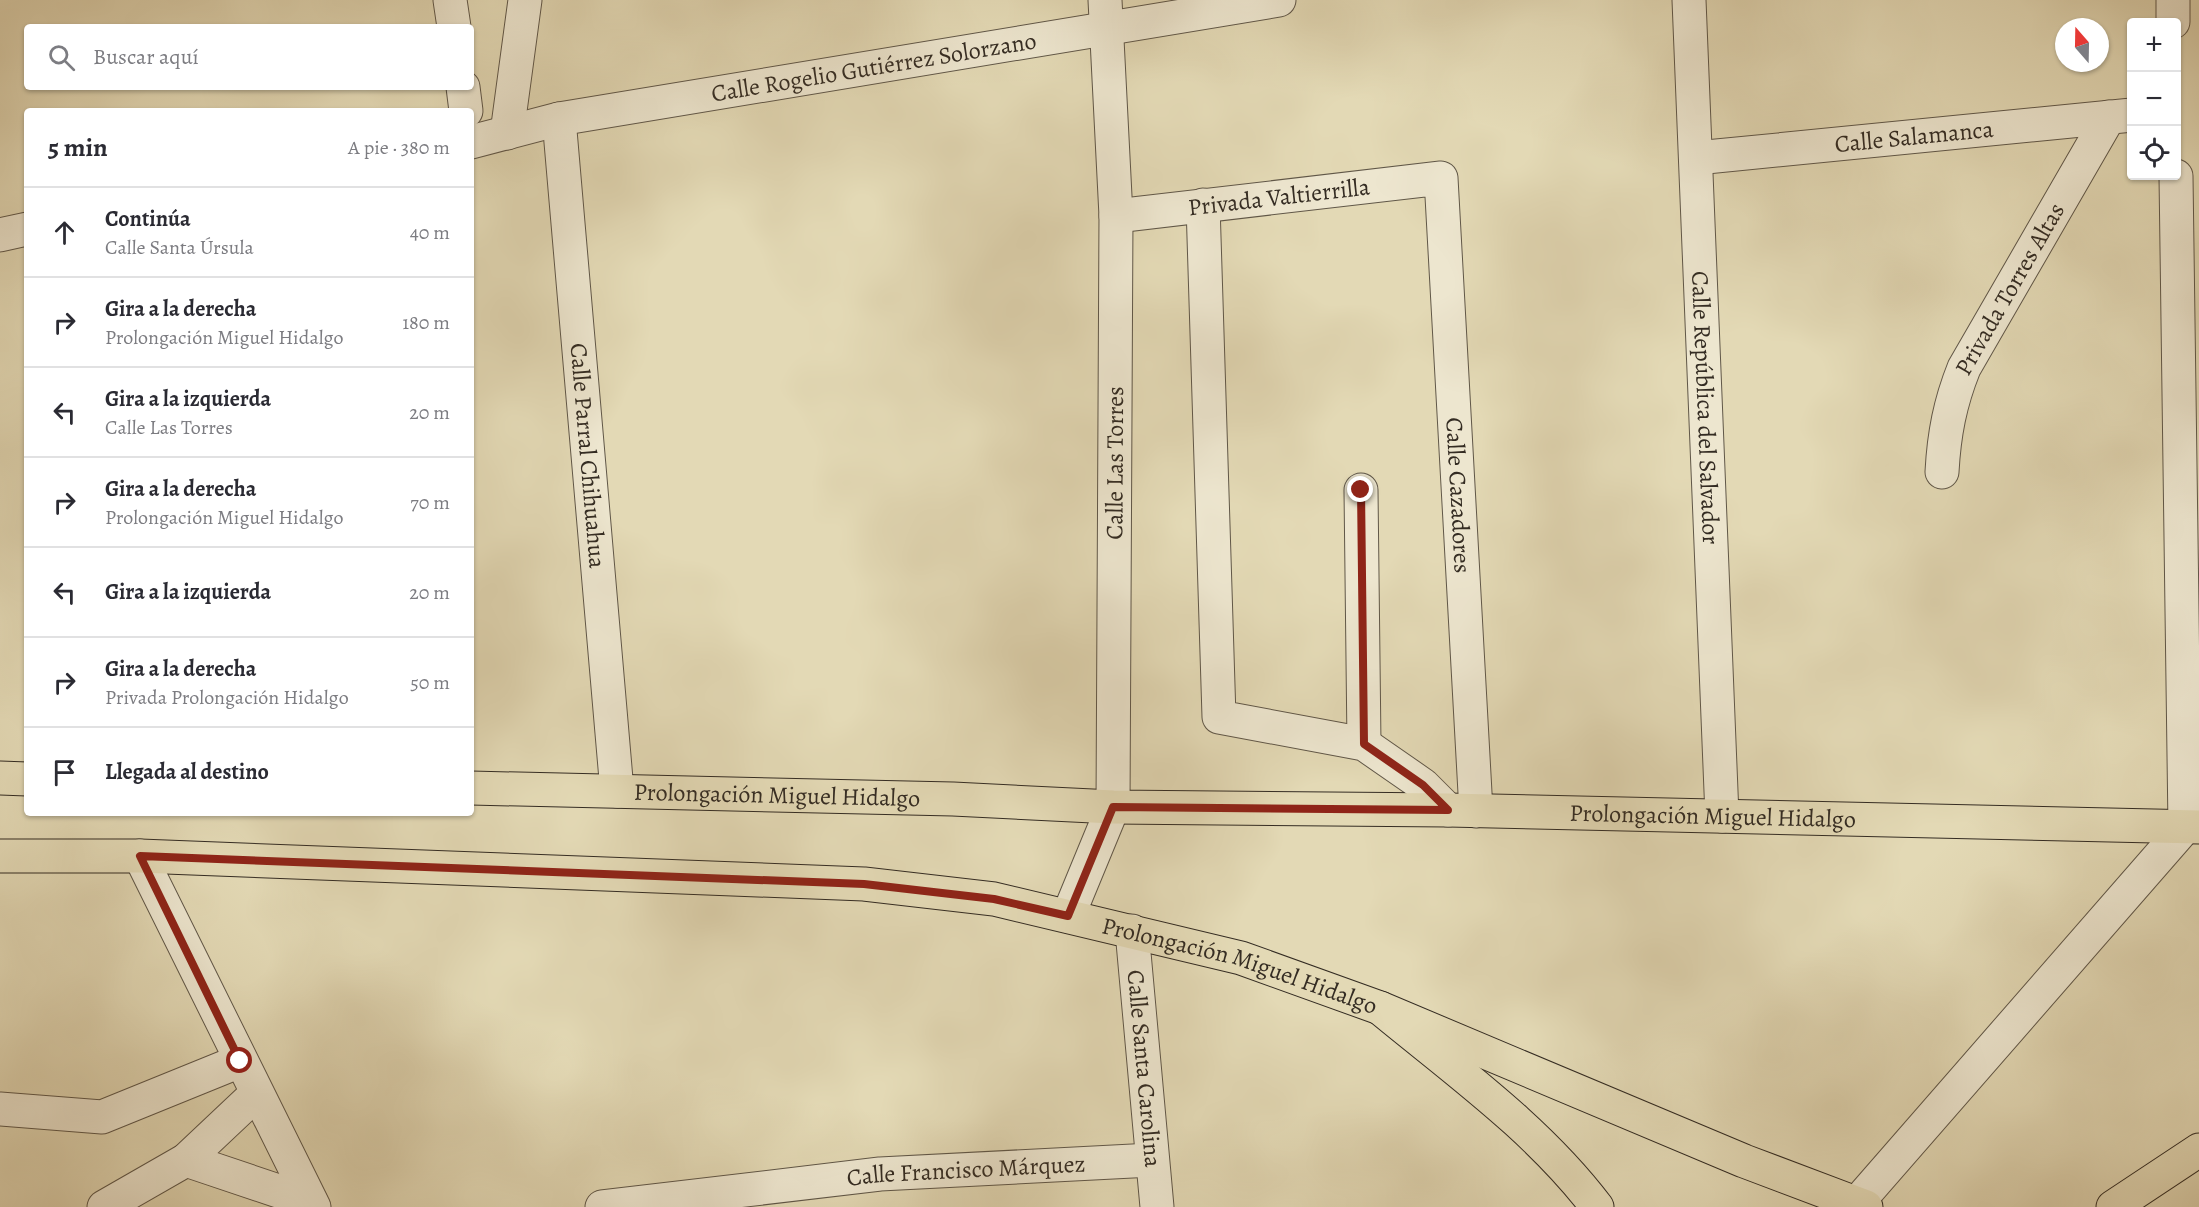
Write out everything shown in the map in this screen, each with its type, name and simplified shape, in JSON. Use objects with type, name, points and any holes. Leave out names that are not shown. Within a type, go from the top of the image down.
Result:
[{"type":"main road","points":[[0,778],[24,779]]},
{"type":"main road","name":"Prolongación Miguel Hidalgo","points":[[474,788],[953,799],[1113,807],[1462,811],[2192,827]]},
{"type":"main road","name":"Prolongación Miguel Hidalgo","points":[[0,856],[140,856],[864,884],[994,899],[1241,958],[1380,1008],[1744,1161],[1861,1205]]},
{"type":"main road","points":[[1380,1008],[1507,1114],[1563,1165],[1597,1207]]},
{"type":"main road","points":[[2113,1207],[2186,1158]]},
{"type":"street","points":[[450,0],[454,24]]},
{"type":"street","points":[[507,133],[525,0]]},
{"type":"street","name":"Calle Rogelio Gutiérrez Solorzano","points":[[474,141],[559,119],[1105,15],[1279,0]]},
{"type":"street","name":"Calle República del Salvador","points":[[1689,0],[1722,816]]},
{"type":"street","points":[[2173,0],[2173,18]]},
{"type":"street","name":"Calle Las Torres","points":[[1068,916],[1113,807],[1116,216],[1105,15]]},
{"type":"street","points":[[463,90],[466,108]]},
{"type":"street","name":"Calle Salamanca","points":[[1696,158],[2120,116]]},
{"type":"street","name":"Privada Torres Altas","points":[[1942,472],[1944,436],[1951,401],[1964,368],[2120,116]]},
{"type":"street","name":"Calle Parral Chihuahua","points":[[559,119],[617,791]]},
{"type":"street","name":"Privada Valtierrilla","points":[[1116,216],[1441,178]]},
{"type":"street","name":"Calle Cazadores","points":[[1441,178],[1462,811]]},
{"type":"street","points":[[1861,1205],[2192,827],[2176,180]]},
{"type":"street","points":[[1203,206],[1219,717],[1364,744],[1462,811]]},
{"type":"street","points":[[0,235],[24,230]]},
{"type":"street","points":[[1361,490],[1364,744]]},
{"type":"street","points":[[140,856],[312,1205]]},
{"type":"street","name":"Calle Santa Carolina","points":[[1132,931],[1157,1207]]},
{"type":"street","points":[[0,1109],[102,1117],[240,1061]]},
{"type":"street","points":[[104,1207],[186,1160],[256,1094]]},
{"type":"street","points":[[186,1160],[259,1196],[312,1205]]},
{"type":"street","name":"Calle Francisco Márquez","points":[[602,1207],[880,1174],[1152,1160]]},
{"type":"route","points":[[240,1061],[140,856],[864,884],[994,899],[1068,916],[1113,807],[1448,810],[1423,785],[1364,744],[1361,490]]}]
